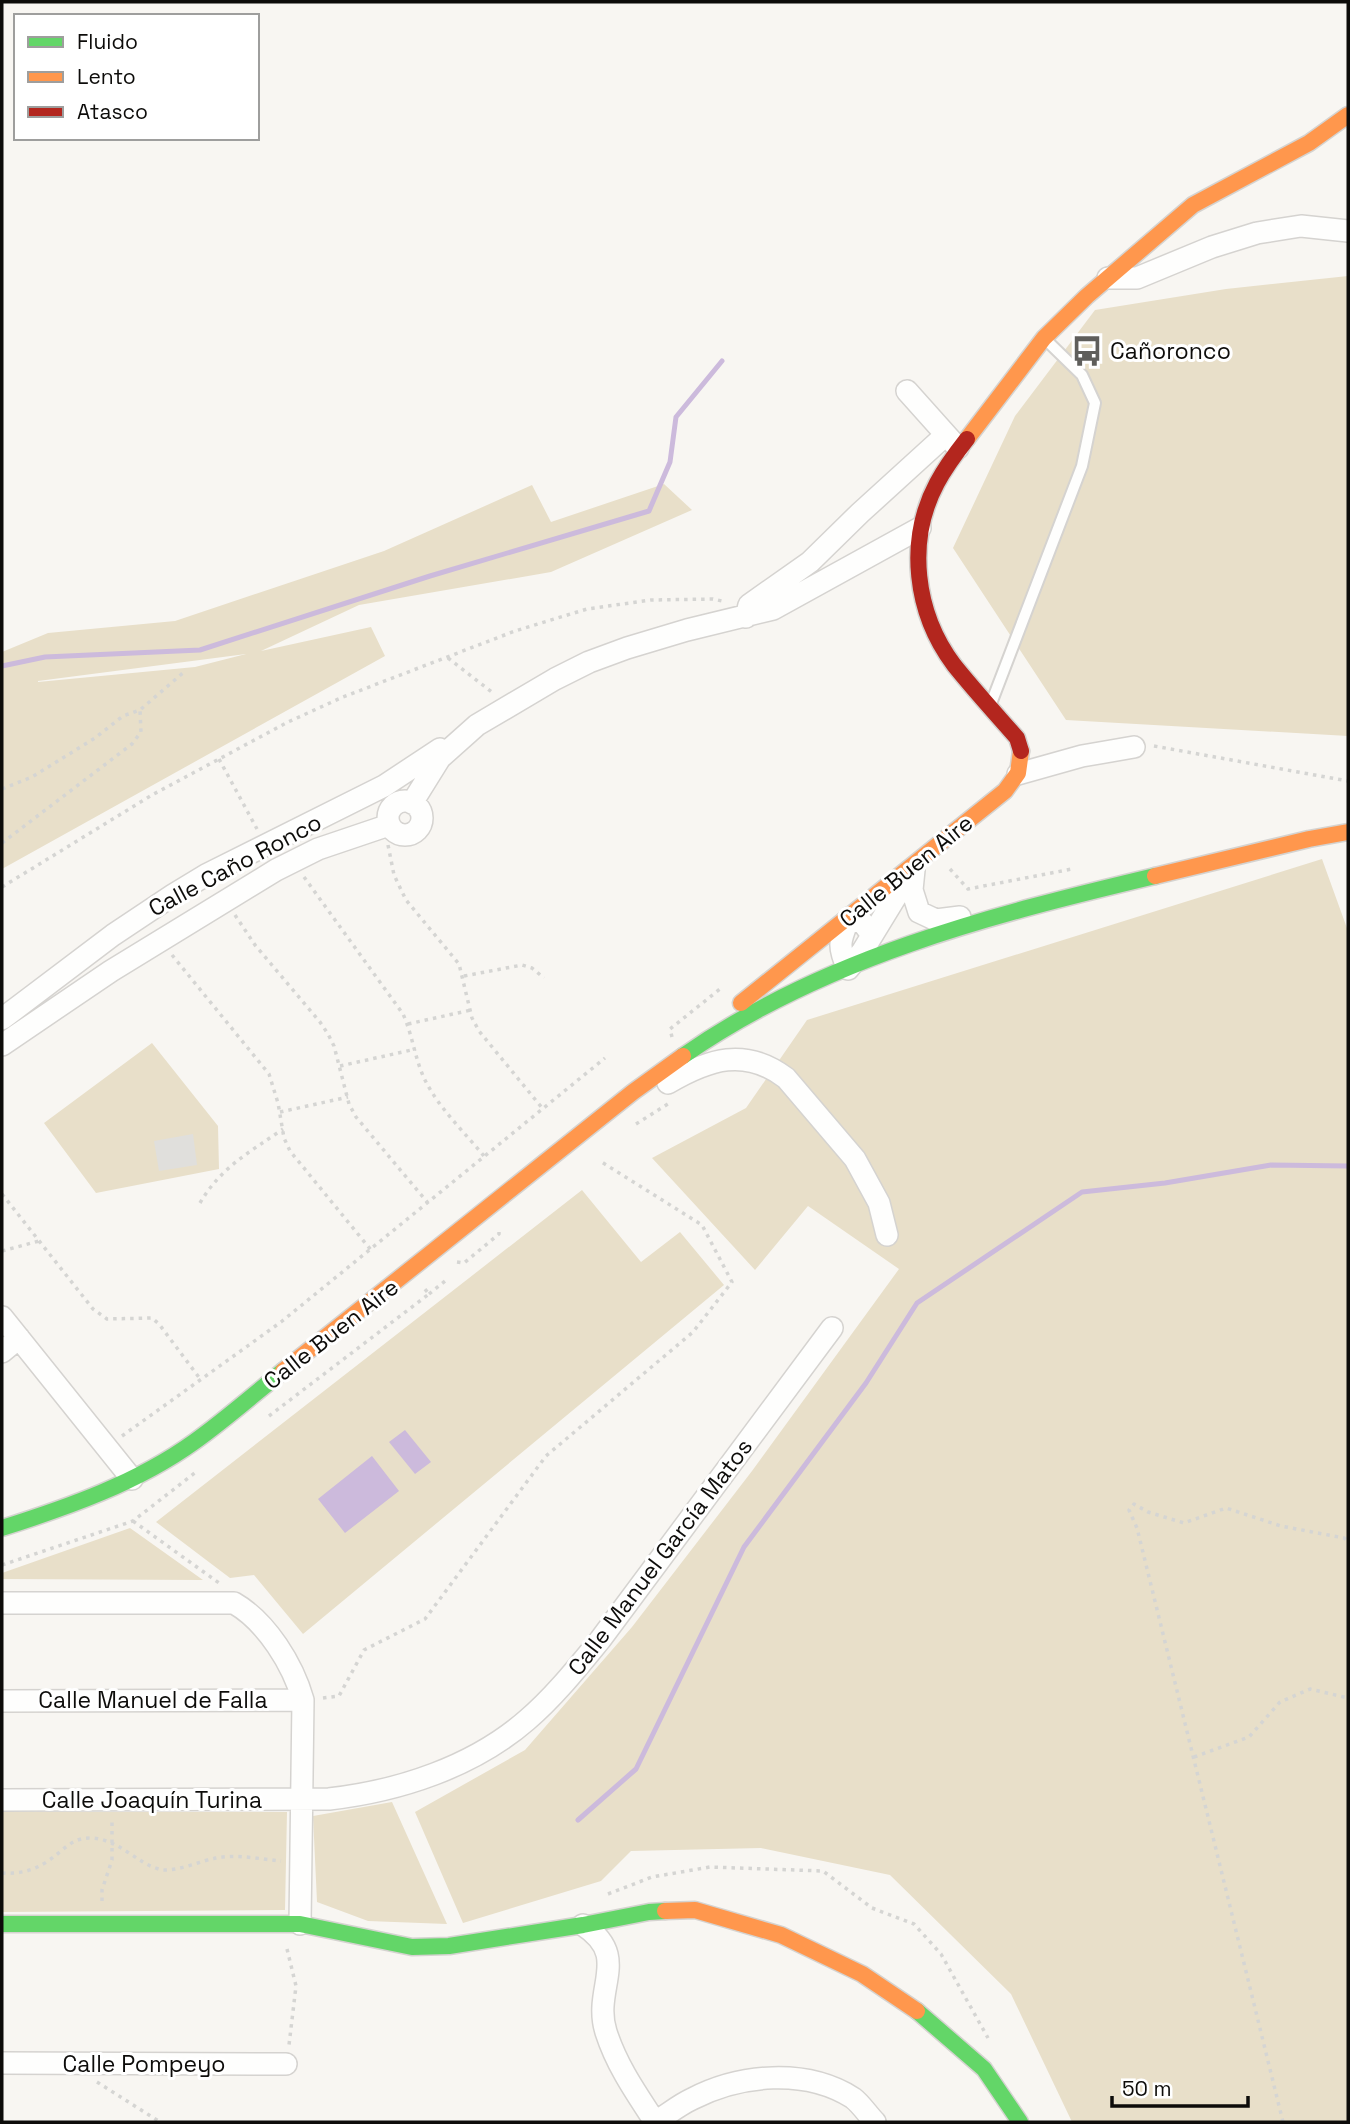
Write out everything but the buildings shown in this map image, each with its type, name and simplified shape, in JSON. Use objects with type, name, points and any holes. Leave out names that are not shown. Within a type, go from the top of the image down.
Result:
[{"type":"street","points":[[1018,774],[1022,766],[1021,748],[1010,728],[953,663],[930,624],[918,574],[917,558],[920,527],[936,484],[959,449],[1044,338],[1108,278],[1193,205],[1309,143],[1348,115]]},
{"type":"street","points":[[1108,278],[1137,278],[1212,247],[1257,233],[1301,226],[1348,231]]},
{"type":"street","points":[[907,391],[959,449]]},
{"type":"street","points":[[747,612],[804,568],[938,442]]},
{"type":"street","name":"Calle Caño Ronco","points":[[2,1019],[113,935],[173,895],[384,786],[509,705],[589,662],[747,612],[773,609],[920,527]]},
{"type":"street","name":"Calle Caño Ronco","points":[[386,825],[401,835],[416,831],[421,824],[422,815],[412,803],[440,758],[477,725]]},
{"type":"street","points":[[1018,774],[1083,756],[1134,747]]},
{"type":"street","name":"Calle Buen Aire","points":[[701,1044],[722,1020],[915,866],[1005,791],[1018,774]]},
{"type":"street","points":[[2,1045],[160,940],[293,861],[318,849],[386,825]]},
{"type":"street","points":[[915,866],[912,890],[919,912],[936,920],[1021,908],[1348,832]]},
{"type":"street","points":[[848,969],[862,952],[915,866]]},
{"type":"street","points":[[894,967],[958,941],[1105,889]]},
{"type":"street","points":[[633,1093],[701,1044],[779,998],[883,953],[1021,908]]},
{"type":"street","points":[[848,969],[839,950],[849,918],[863,923],[872,935]]},
{"type":"street","points":[[633,1093],[676,1065],[752,1026],[816,999]]},
{"type":"street","points":[[566,1146],[705,1063],[751,1060],[786,1078],[855,1159],[879,1203],[887,1234]]},
{"type":"street","name":"Calle Buen Aire","points":[[2,1528],[132,1479],[170,1458],[243,1404],[633,1093]]},
{"type":"street","points":[[2,1317],[132,1479]]},
{"type":"street","name":"Calle Manuel García Matos","points":[[302,1800],[370,1794],[412,1782],[453,1766],[489,1747],[527,1721],[600,1640],[832,1328]]},
{"type":"street","points":[[2,1352],[19,1338]]},
{"type":"street","points":[[2,1603],[234,1603],[254,1618],[295,1674],[303,1700],[301,1863],[290,1924]]},
{"type":"street","name":"Calle Manuel de Falla","points":[[2,1701],[303,1700]]},
{"type":"street","name":"Calle Joaquín Turina","points":[[2,1800],[302,1800]]},
{"type":"street","points":[[2,1924],[290,1924],[412,1947],[449,1946],[649,1912],[695,1910],[781,1934],[862,1974],[922,2014],[984,2069],[1020,2122]]},
{"type":"street","points":[[583,1925],[603,1940],[607,1950],[609,1962],[603,2004],[605,2029],[625,2078],[655,2122],[701,2095],[723,2086],[764,2078],[821,2082],[855,2099],[875,2122]]},
{"type":"street","name":"Calle Pompeyo","points":[[2,2063],[286,2064]]},
{"type":"lane","points":[[990,706],[1082,467],[1095,403],[1082,375],[1044,338]]},
{"type":"path","points":[[2,887],[152,795],[288,722],[342,697],[514,631],[587,609],[683,598],[713,599],[747,612]]},
{"type":"path","points":[[448,658],[509,705]]},
{"type":"path","points":[[2,789],[33,778],[95,738],[122,716],[140,710],[184,672]]},
{"type":"path","points":[[2,843],[132,744],[141,732],[140,710]]},
{"type":"path","points":[[1134,747],[1150,746],[1348,780]]},
{"type":"path","points":[[219,758],[267,846]]},
{"type":"path","points":[[386,825],[399,887],[406,900],[459,964],[479,1031],[543,1108]]},
{"type":"path","points":[[293,861],[396,1004],[408,1024],[425,1080],[485,1157]]},
{"type":"path","points":[[225,900],[255,945],[320,1022],[334,1046],[356,1117],[428,1203]]},
{"type":"path","points":[[160,940],[269,1074],[290,1151],[371,1250]]},
{"type":"path","points":[[463,976],[522,965],[532,968],[544,978]]},
{"type":"path","points":[[408,1024],[471,1010]]},
{"type":"path","points":[[339,1066],[416,1049]]},
{"type":"path","points":[[107,1448],[281,1322],[605,1058]]},
{"type":"path","points":[[280,1112],[348,1097]]},
{"type":"path","points":[[200,1203],[211,1183],[224,1171],[283,1129]]},
{"type":"path","points":[[303,1700],[339,1696],[363,1650],[425,1619],[547,1456],[693,1332],[732,1282],[702,1225],[600,1161]]},
{"type":"path","points":[[2,1194],[93,1309],[107,1319],[152,1318],[201,1380]]},
{"type":"path","points":[[2,1251],[39,1241]]},
{"type":"path","points":[[429,1294],[444,1281]]},
{"type":"path","points":[[1283,2122],[1137,1528],[1129,1510],[1134,1504],[1148,1512],[1184,1522],[1226,1508],[1281,1526],[1348,1541]]},
{"type":"path","points":[[2,1565],[133,1521],[214,1577],[234,1603]]},
{"type":"path","points":[[1193,1757],[1248,1737],[1280,1702],[1310,1689],[1348,1698]]},
{"type":"path","points":[[105,1924],[102,1890],[112,1860],[114,1843],[110,1800]]},
{"type":"path","points":[[2,1873],[19,1873],[34,1869],[76,1840],[90,1838],[114,1843],[156,1868],[166,1870],[219,1857],[301,1863]]},
{"type":"path","points":[[286,2064],[296,1986],[290,1924]]},
{"type":"path","points":[[67,2063],[160,2122]]},
{"type":"shaded area","points":[[1348,276],[1348,736],[1066,720],[953,548],[1015,416],[1095,310],[1226,289]]},
{"type":"shaded area","points":[[664,484],[692,510],[551,572],[359,605],[261,651],[371,627],[385,656],[2,869],[2,652],[48,633],[175,621],[384,551],[532,485],[551,522]],"holes":[[[246,654],[195,667],[38,682]]]},
{"type":"shaded area","points":[[1322,859],[1348,931],[1348,2122],[1072,2122],[1011,1994],[890,1875],[761,1848],[631,1851],[601,1881],[463,1923],[415,1812],[525,1750],[632,1627],[752,1471],[899,1269],[808,1206],[755,1270],[652,1158],[746,1108],[807,1020]]},
{"type":"shaded area","points":[[152,1043],[218,1126],[219,1169],[96,1193],[44,1123]]},
{"type":"shaded area","points":[[582,1190],[641,1262],[680,1232],[724,1285],[303,1634],[254,1575],[230,1578],[156,1522]]},
{"type":"shaded area","points":[[405,1430],[431,1462],[415,1474],[389,1442]]},
{"type":"shaded area","points":[[372,1456],[399,1491],[345,1533],[318,1499]]},
{"type":"shaded area","points":[[130,1528],[203,1580],[2,1579],[2,1573]]},
{"type":"shaded area","points":[[392,1802],[447,1924],[368,1921],[317,1902],[313,1816]]},
{"type":"shaded area","points":[[2,1812],[287,1812],[285,1910],[2,1912]]},
{"type":"waterway","points":[[2,666],[45,657],[200,650],[430,576],[649,511],[670,462],[676,417],[722,361]]},
{"type":"waterway","points":[[578,1820],[636,1769],[744,1547],[866,1383],[917,1303],[1082,1192],[1165,1183],[1271,1165],[1348,1166]]},
{"type":"traffic: fast","points":[[683,1056],[737,1022],[793,992],[851,966],[970,924],[1155,876]]},
{"type":"traffic: fast","points":[[2,1528],[77,1502],[149,1470],[205,1434],[283,1371]]},
{"type":"traffic: fast","points":[[2,1924],[300,1924],[412,1947],[449,1946],[665,1911]]},
{"type":"traffic: fast","points":[[917,2011],[984,2069],[1020,2122]]},
{"type":"traffic: slow","points":[[967,439],[1044,338],[1087,296],[1193,205],[1309,143],[1348,115]]},
{"type":"traffic: slow","points":[[741,1003],[1005,791],[1018,773],[1021,751]]},
{"type":"traffic: slow","points":[[1155,876],[1348,832]]},
{"type":"traffic: slow","points":[[283,1371],[633,1092],[683,1056]]},
{"type":"traffic: slow","points":[[665,1911],[695,1910],[781,1935],[862,1974],[917,2011]]},
{"type":"traffic: jam","points":[[967,439],[940,477],[927,505],[918,552],[923,600],[941,645],[954,665],[1017,738],[1021,751]]},
{"type":"place","name":"Cañoronco","points":[[1087,351]]}]
